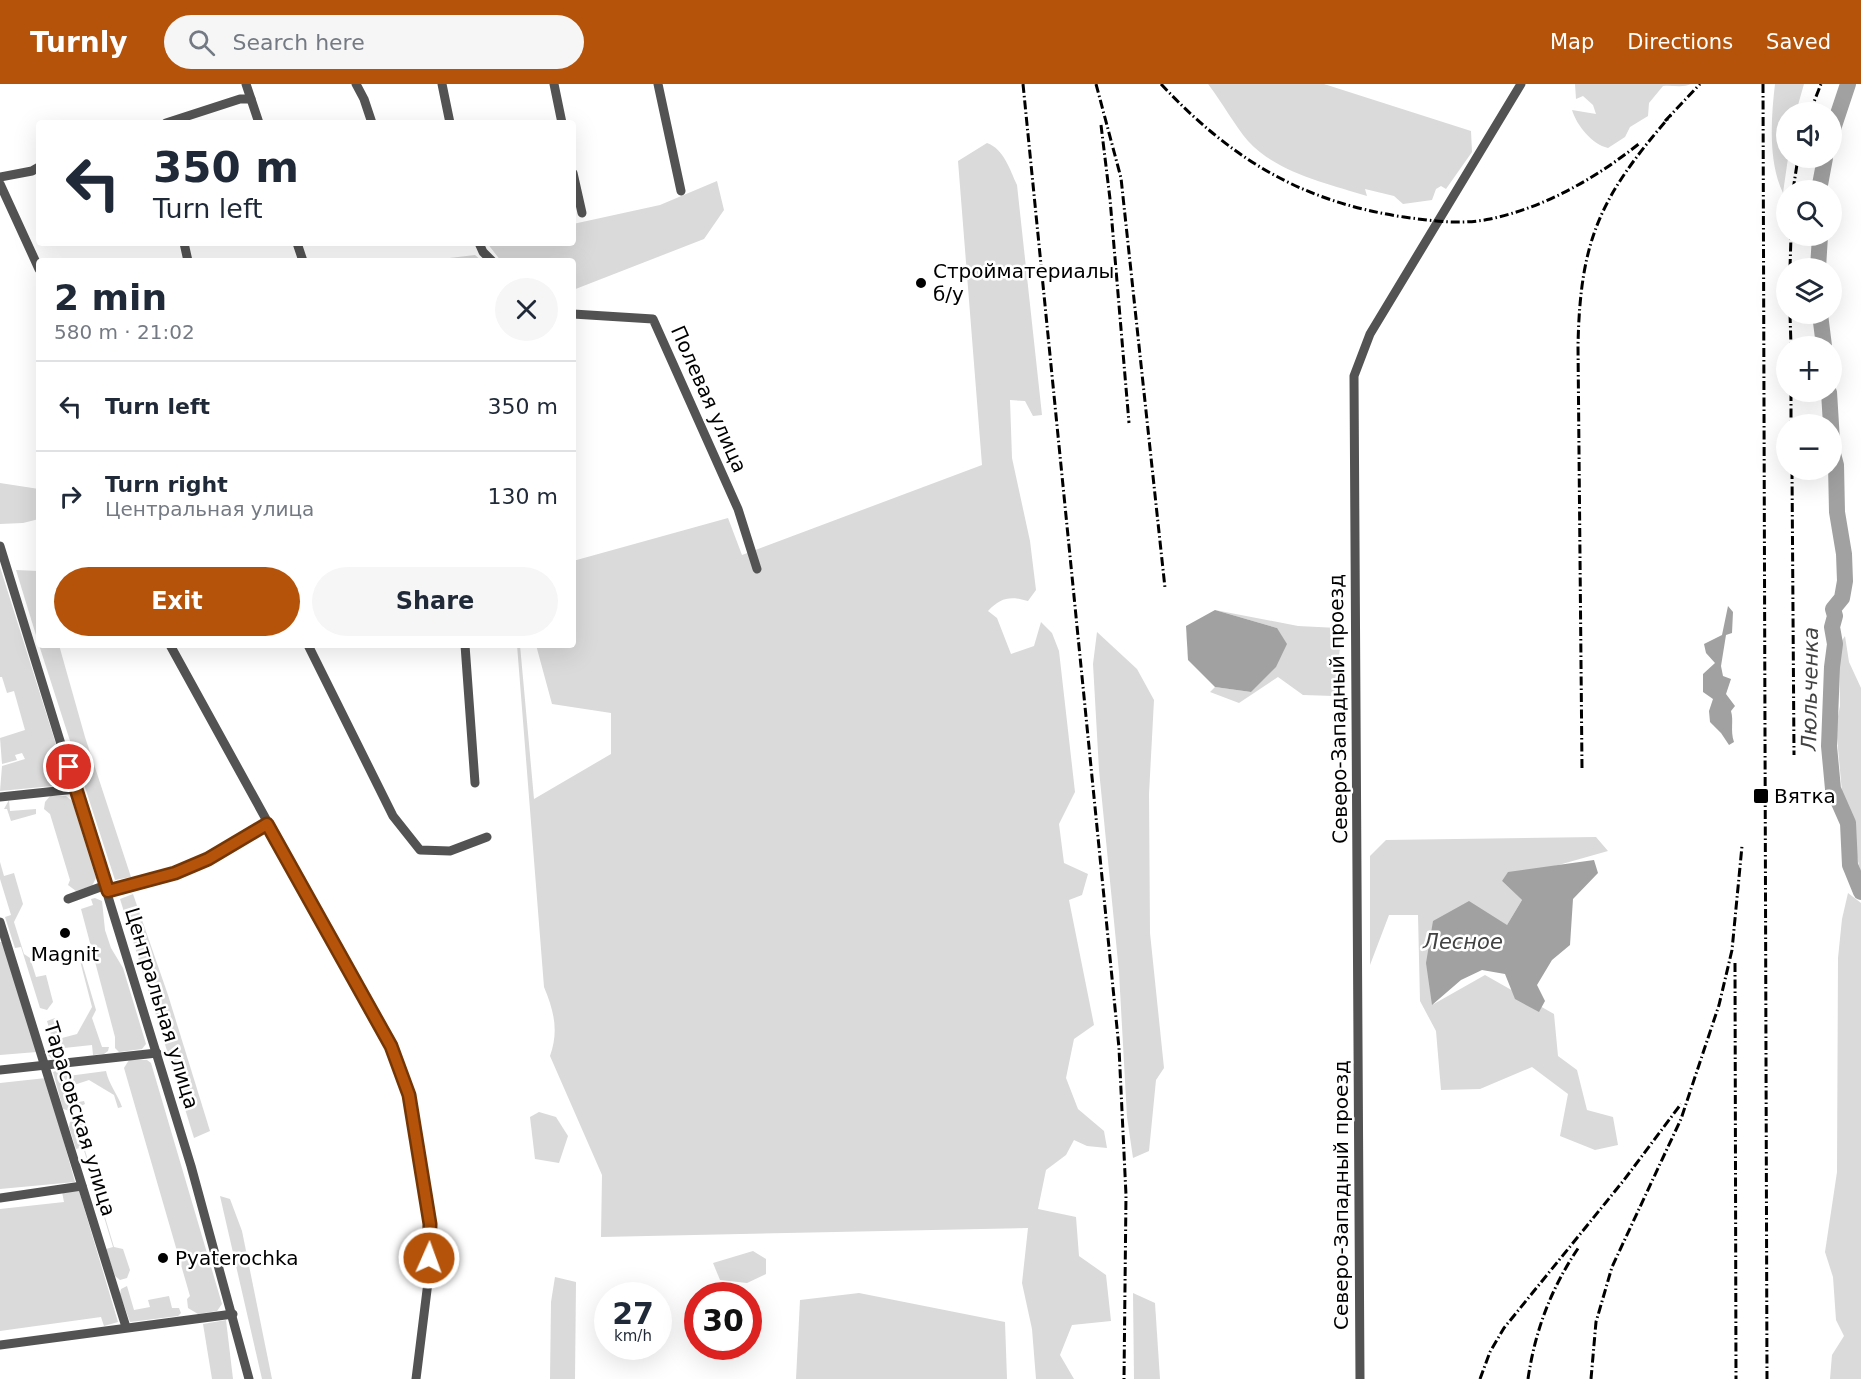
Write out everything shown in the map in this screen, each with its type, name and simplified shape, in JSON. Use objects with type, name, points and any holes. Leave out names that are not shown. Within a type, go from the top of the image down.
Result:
[{"type":"street","points":[[246,84],[258,120]]},
{"type":"street","points":[[356,84],[371,120]]},
{"type":"street","points":[[442,84],[449,120]]},
{"type":"street","points":[[554,84],[561,120]]},
{"type":"street","points":[[658,84],[681,191]]},
{"type":"street","name":"Северо-Западный проезд","points":[[1360,1379],[1354,376],[1370,334],[1521,84]]},
{"type":"street","points":[[175,120],[240,99],[251,99]]},
{"type":"street","points":[[0,177],[36,169]]},
{"type":"street","points":[[0,184],[36,262]]},
{"type":"street","points":[[576,186],[582,213]]},
{"type":"street","points":[[480,246],[489,258]]},
{"type":"street","name":"Полевая улица","points":[[576,314],[653,319],[738,508],[757,569]]},
{"type":"street","name":"Центральная улица","points":[[0,546],[157,1053],[233,1314],[249,1379]]},
{"type":"street","points":[[172,648],[391,1046],[409,1095],[430,1224],[429,1274],[416,1379]]},
{"type":"street","points":[[309,648],[393,816],[420,850],[450,851],[487,837]]},
{"type":"street","points":[[465,648],[475,783]]},
{"type":"street","points":[[0,797],[76,789]]},
{"type":"street","points":[[68,898],[175,873],[208,859],[267,824]]},
{"type":"street","name":"Тарасовская улица","points":[[0,922],[126,1327]]},
{"type":"street","points":[[0,1070],[157,1053]]},
{"type":"street","points":[[0,1198],[82,1186]]},
{"type":"street","points":[[0,1345],[233,1314]]},
{"type":"shaded area","points":[[1208,84],[1324,84],[1471,131],[1472,152],[1446,189],[1441,186],[1436,189],[1432,200],[1403,204],[1394,196],[1365,189],[1367,196],[1304,176],[1260,152],[1243,135]]},
{"type":"shaded area","points":[[1575,84],[1691,84],[1663,86],[1649,103],[1648,116],[1630,127],[1625,137],[1608,148],[1596,143],[1581,128],[1574,116],[1572,110],[1596,114],[1593,105],[1583,96],[1576,99]]},
{"type":"shaded area","points":[[1775,84],[1804,84],[1799,102],[1776,102],[1776,168],[1787,168],[1785,180],[1778,180],[1775,168],[1772,111]]},
{"type":"shaded area","points":[[987,143],[1002,155],[1017,185],[1042,415],[1033,416],[1025,401],[1010,400],[1012,458],[1030,541],[1036,590],[1028,601],[1016,598],[1002,600],[988,611],[997,618],[1011,654],[1034,646],[1041,622],[1052,633],[1059,651],[1075,792],[1059,824],[1064,863],[1088,874],[1082,895],[1069,900],[1094,1025],[1074,1039],[1066,1078],[1078,1109],[1104,1131],[1107,1148],[1087,1146],[1074,1140],[1066,1155],[1046,1170],[1038,1209],[1076,1217],[1079,1256],[1106,1275],[1111,1321],[1072,1325],[1060,1355],[1074,1379],[1036,1379],[1032,1329],[1022,1283],[1028,1228],[601,1237],[602,1175],[550,1056],[555,1030],[544,987],[517,648],[520,648],[534,799],[611,754],[611,713],[552,704],[537,648],[576,648],[576,560],[728,518],[742,555],[982,465],[958,161]]},
{"type":"shaded area","points":[[717,181],[724,210],[704,239],[576,289],[576,258],[499,258],[489,246],[576,246],[576,223],[660,205]]},
{"type":"shaded area","points":[[475,255],[478,258],[450,258]]},
{"type":"shaded area","points":[[0,483],[36,489],[36,520],[0,524]]},
{"type":"shaded area","points":[[0,567],[66,776],[63,785],[0,791],[2,766],[25,759],[22,753],[15,755],[17,760],[2,764],[0,738],[25,730],[14,691],[7,693],[2,677],[0,677]]},
{"type":"shaded area","points":[[16,570],[36,571],[36,635]]},
{"type":"shaded area","points":[[1215,610],[1298,626],[1338,628],[1340,648],[1334,696],[1303,695],[1278,677],[1239,703],[1210,692],[1215,687],[1251,692],[1277,628]]},
{"type":"shaded area","points":[[1097,632],[1137,669],[1154,700],[1149,794],[1150,933],[1164,1068],[1156,1080],[1149,1151],[1133,1158],[1127,1117],[1119,972],[1099,770],[1093,664]]},
{"type":"shaded area","points":[[1845,636],[1849,662],[1861,688],[1861,874],[1842,792],[1836,727],[1840,706],[1839,645]]},
{"type":"shaded area","points":[[40,648],[60,648],[85,737],[131,877],[115,880]]},
{"type":"shaded area","points":[[50,796],[66,796],[72,801],[96,878],[92,886],[76,891],[68,885],[70,880],[50,814],[44,809],[45,802]]},
{"type":"shaded area","points":[[9,800],[10,811],[36,809],[36,814],[11,821],[7,809],[4,809]]},
{"type":"shaded area","points":[[1596,837],[1608,851],[1502,881],[1522,900],[1507,925],[1432,1005],[1485,975],[1554,1014],[1558,1056],[1577,1070],[1587,1110],[1613,1117],[1618,1145],[1595,1150],[1560,1136],[1568,1094],[1532,1067],[1480,1089],[1441,1090],[1436,1031],[1420,1001],[1418,915],[1389,915],[1370,965],[1370,856],[1386,840]]},
{"type":"shaded area","points":[[0,862],[4,876],[14,873],[23,904],[14,922],[24,954],[30,958],[36,977],[46,975],[53,1002],[47,1010],[40,1008],[21,947],[15,948],[5,917],[11,915],[0,879]]},
{"type":"shaded area","points":[[1848,893],[1861,903],[1861,1379],[1830,1379],[1832,1355],[1844,1336],[1836,1320],[1833,1277],[1825,1252],[1837,1172],[1838,958],[1842,919]]},
{"type":"shaded area","points":[[133,894],[168,995],[210,1131],[194,1138],[120,899]]},
{"type":"shaded area","points":[[91,899],[102,901],[105,930],[111,948],[123,968],[146,1044],[142,1049],[119,1052],[115,1048],[115,1037],[81,909],[93,905]]},
{"type":"shaded area","points":[[0,942],[2,942],[37,1052],[0,1055]]},
{"type":"shaded area","points":[[78,949],[96,1010],[92,1018],[102,1047],[109,1047],[104,1054],[93,1055],[92,1045],[64,1048],[64,1058],[52,1059],[47,1054],[56,1052],[47,1021],[55,1018],[62,1038],[77,1034],[92,1007],[78,953],[58,959],[57,955]]},
{"type":"shaded area","points":[[129,1060],[147,1060],[151,1063],[222,1304],[217,1311],[198,1314],[188,1308],[187,1299],[190,1296],[124,1068]]},
{"type":"shaded area","points":[[66,1067],[68,1076],[106,1071],[122,1107],[118,1108],[114,1095],[89,1080],[74,1085],[79,1102],[84,1101],[85,1104],[70,1111],[63,1109],[53,1072]]},
{"type":"shaded area","points":[[46,1078],[75,1182],[0,1189],[0,1083]]},
{"type":"shaded area","points":[[539,1112],[556,1117],[568,1136],[559,1163],[535,1159],[530,1117]]},
{"type":"shaded area","points":[[78,1118],[85,1122],[90,1138],[89,1143],[84,1147],[114,1247],[123,1249],[130,1270],[127,1278],[120,1280],[115,1276],[106,1249],[113,1247],[83,1147],[76,1149],[69,1127],[70,1122]]},
{"type":"shaded area","points":[[79,1191],[118,1322],[104,1326],[101,1317],[0,1331],[0,1209],[64,1202],[62,1192]]},
{"type":"shaded area","points":[[220,1196],[230,1199],[242,1231],[272,1379],[262,1379]]},
{"type":"shaded area","points":[[753,1251],[766,1259],[766,1274],[749,1282],[720,1280],[713,1263]]},
{"type":"shaded area","points":[[555,1277],[576,1282],[575,1379],[550,1379],[551,1302]]},
{"type":"shaded area","points":[[127,1286],[134,1310],[150,1307],[148,1300],[169,1296],[172,1308],[179,1308],[181,1313],[178,1316],[130,1322],[120,1294],[121,1289]]},
{"type":"shaded area","points":[[859,1293],[1005,1322],[1007,1379],[796,1379],[800,1300]]},
{"type":"shaded area","points":[[1133,1293],[1155,1303],[1160,1379],[1134,1379]]},
{"type":"shaded area","points":[[226,1320],[233,1379],[212,1379],[203,1324]]},
{"type":"water","points":[[1728,606],[1733,612],[1732,633],[1726,635],[1721,666],[1723,676],[1731,679],[1726,694],[1735,706],[1731,711],[1734,742],[1729,745],[1710,722],[1709,711],[1713,699],[1703,692],[1703,674],[1715,663],[1706,653],[1704,644],[1722,635]]},
{"type":"water","points":[[1215,610],[1277,628],[1287,644],[1276,667],[1251,692],[1215,687],[1188,660],[1186,626]]},
{"type":"water","name":"Лесное","points":[[1594,860],[1598,873],[1573,899],[1570,945],[1552,960],[1537,985],[1545,1001],[1539,1012],[1515,999],[1505,974],[1482,970],[1461,980],[1432,1005],[1426,963],[1433,921],[1469,901],[1507,925],[1522,900],[1502,881],[1508,872]]},
{"type":"waterway","name":"Люльченка","points":[[1842,102],[1848,84]]},
{"type":"waterway","name":"Люльченка","points":[[1821,180],[1823,168]]},
{"type":"waterway","name":"Люльченка","points":[[1819,246],[1819,258]]},
{"type":"waterway","name":"Люльченка","points":[[1821,324],[1823,336]]},
{"type":"waterway","name":"Люльченка","points":[[1830,402],[1830,414]]},
{"type":"waterway","name":"Люльченка","points":[[1836,480],[1837,512],[1844,554],[1845,581],[1842,598],[1833,609],[1835,616],[1832,627],[1835,644],[1829,746],[1833,789],[1848,823],[1850,865],[1861,892]]},
{"type":"railway","points":[[1023,84],[1119,1048],[1126,1195],[1124,1379]]},
{"type":"railway","points":[[1096,84],[1121,178],[1165,588]]},
{"type":"railway","points":[[1161,84],[1214,134],[1270,173],[1333,200],[1367,210],[1426,220],[1479,221],[1531,207],[1570,190],[1606,168],[1640,143]]},
{"type":"railway","points":[[1665,121],[1700,84]]},
{"type":"railway","points":[[1763,84],[1767,1379]]},
{"type":"railway","points":[[1814,102],[1821,84]]},
{"type":"railway","points":[[1582,768],[1578,346],[1584,276],[1590,247],[1611,195],[1627,170],[1671,115]]},
{"type":"railway","points":[[1101,125],[1110,199],[1129,423]]},
{"type":"railway","points":[[1795,180],[1796,168]]},
{"type":"railway","points":[[1790,258],[1791,246]]},
{"type":"railway","points":[[1790,324],[1791,336]]},
{"type":"railway","points":[[1791,402],[1791,414]]},
{"type":"railway","points":[[1792,480],[1794,755]]},
{"type":"railway","points":[[1591,1379],[1596,1322],[1612,1267],[1681,1119],[1719,1005],[1732,950],[1742,846]]},
{"type":"railway","points":[[1735,963],[1736,1379]]},
{"type":"railway","points":[[1480,1379],[1490,1352],[1504,1328],[1624,1180],[1681,1104]]},
{"type":"railway","points":[[1528,1379],[1535,1344],[1552,1294],[1579,1247]]},
{"type":"place","name":"Стройматериалы б/у","points":[[921,283]]},
{"type":"place","name":"Вятка","points":[[1761,796]]},
{"type":"place","name":"Magnit","points":[[65,933]]},
{"type":"place","name":"Pyaterochka","points":[[163,1258]]},
{"type":"route","points":[[69,767],[108,891],[175,873],[208,859],[267,824],[391,1046],[409,1095],[430,1224],[429,1258]]}]
